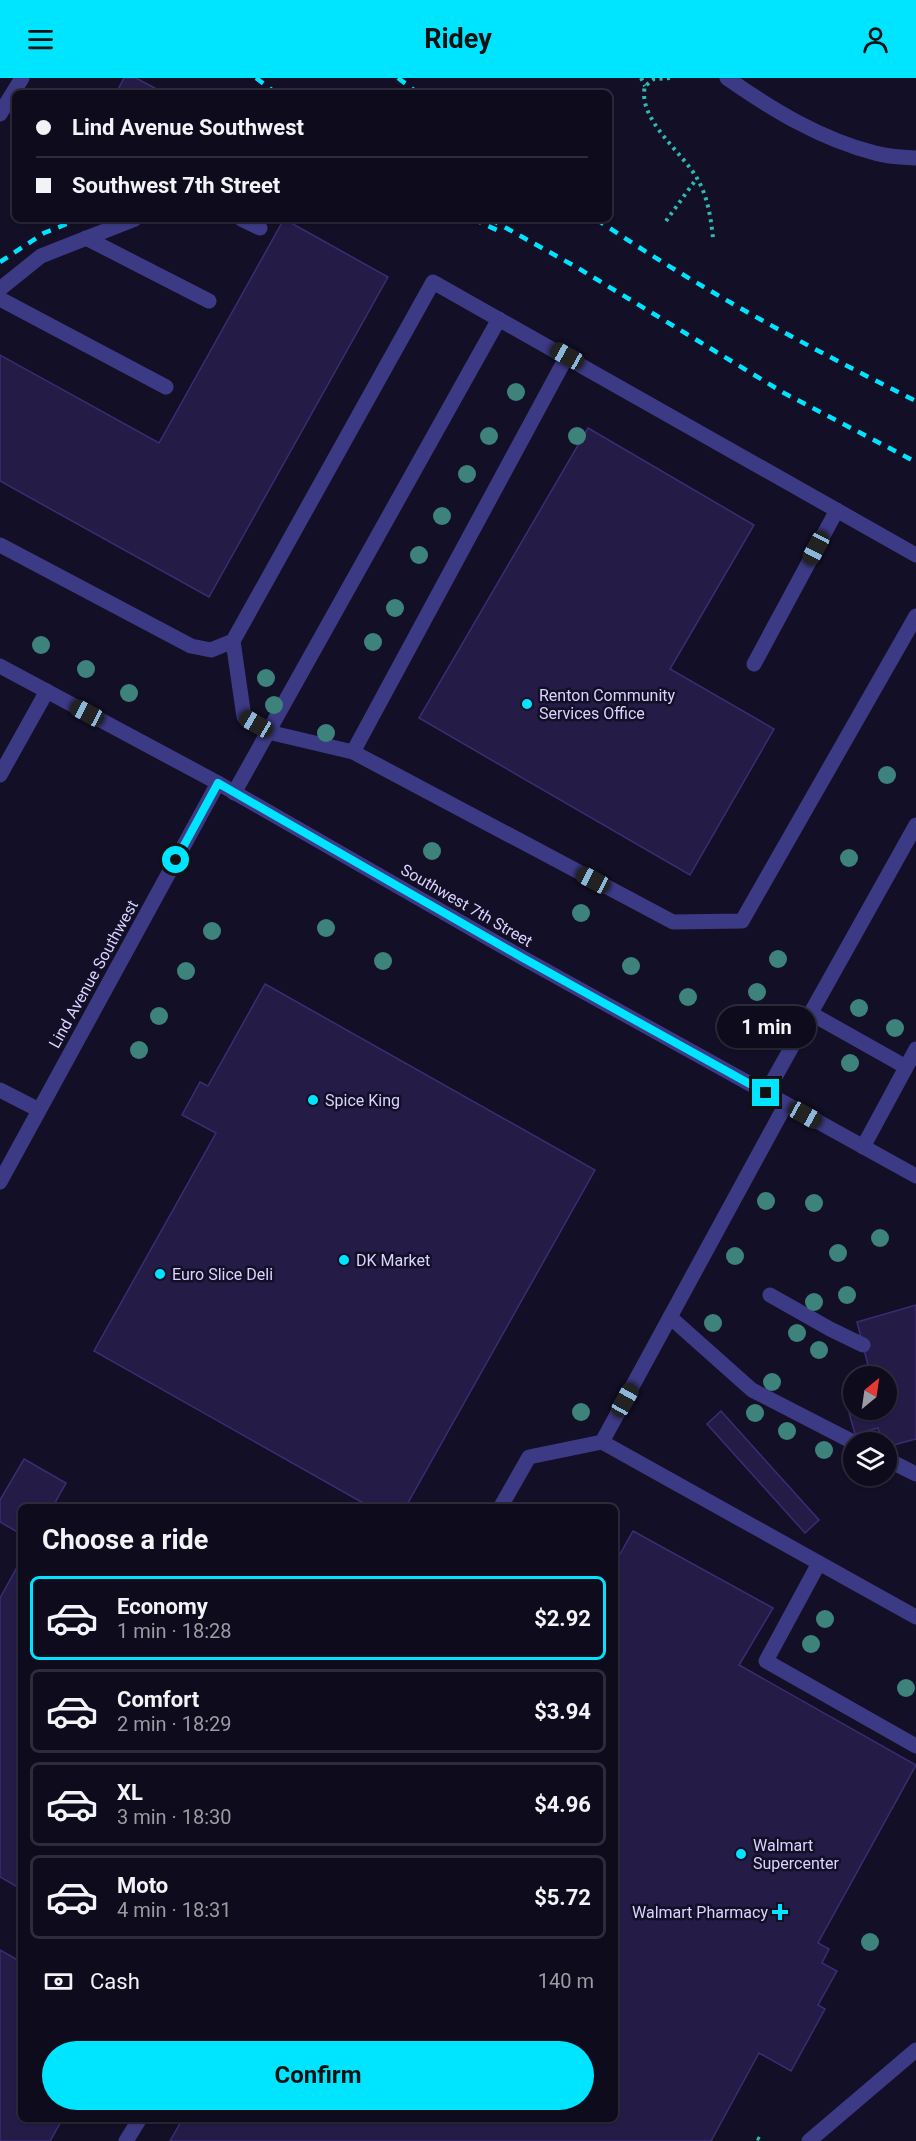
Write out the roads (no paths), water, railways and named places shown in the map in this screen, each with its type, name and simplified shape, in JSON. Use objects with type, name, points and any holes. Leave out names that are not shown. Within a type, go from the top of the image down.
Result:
[{"type":"street","points":[[727,78],[770,108],[819,135],[876,154],[916,159]]},
{"type":"street","points":[[0,114],[12,94]]},
{"type":"street","points":[[0,289],[41,256],[127,222]]},
{"type":"street","points":[[248,222],[260,228]]},
{"type":"street","points":[[86,238],[209,301]]},
{"type":"street","points":[[916,555],[433,282],[233,641],[244,717],[268,732],[353,752],[673,922],[742,921],[916,616]]},
{"type":"street","points":[[0,299],[166,387]]},
{"type":"street","points":[[234,793],[499,319]]},
{"type":"street","points":[[353,752],[567,356]]},
{"type":"street","points":[[754,664],[837,510]]},
{"type":"street","points":[[0,545],[191,646],[211,650],[233,641]]},
{"type":"street","name":"Southwest 7th Street","points":[[0,666],[218,783],[523,958],[916,1176]]},
{"type":"street","points":[[0,775],[47,691]]},
{"type":"street","name":"Lind Avenue Southwest","points":[[0,1182],[218,783]]},
{"type":"street","points":[[766,1093],[916,825]]},
{"type":"street","points":[[810,1013],[906,1067]]},
{"type":"street","points":[[863,1147],[916,1049]]},
{"type":"street","points":[[0,1090],[39,1110]]},
{"type":"street","points":[[602,1442],[786,1104]]},
{"type":"street","points":[[770,1294],[830,1329],[863,1345]]},
{"type":"street","points":[[670,1317],[752,1390],[843,1437]]},
{"type":"street","points":[[502,1504],[529,1457],[602,1442],[916,1617]]},
{"type":"street","points":[[897,1464],[916,1474]]},
{"type":"street","points":[[819,1563],[766,1660],[916,1746]]},
{"type":"street","points":[[809,2141],[916,2050]]},
{"type":"street","points":[[126,2141],[138,2122]]},
{"type":"railway","points":[[256,78],[272,90]]},
{"type":"railway","points":[[398,78],[414,90]]},
{"type":"railway","points":[[0,262],[44,233],[72,222]]},
{"type":"railway","points":[[480,222],[497,230]]},
{"type":"railway","points":[[495,222],[578,268],[784,393],[916,462]]},
{"type":"railway","points":[[601,222],[674,269],[753,315],[916,401]]},
{"type":"place","name":"Renton Community Services Office","points":[[527,704]]},
{"type":"place","name":"Spice King","points":[[313,1100]]},
{"type":"place","name":"DK Market","points":[[344,1260]]},
{"type":"place","name":"Euro Slice Deli","points":[[160,1274]]},
{"type":"place","name":"Walmart Supercenter","points":[[741,1854]]},
{"type":"place","name":"Walmart Pharmacy","points":[[780,1912]]}]
